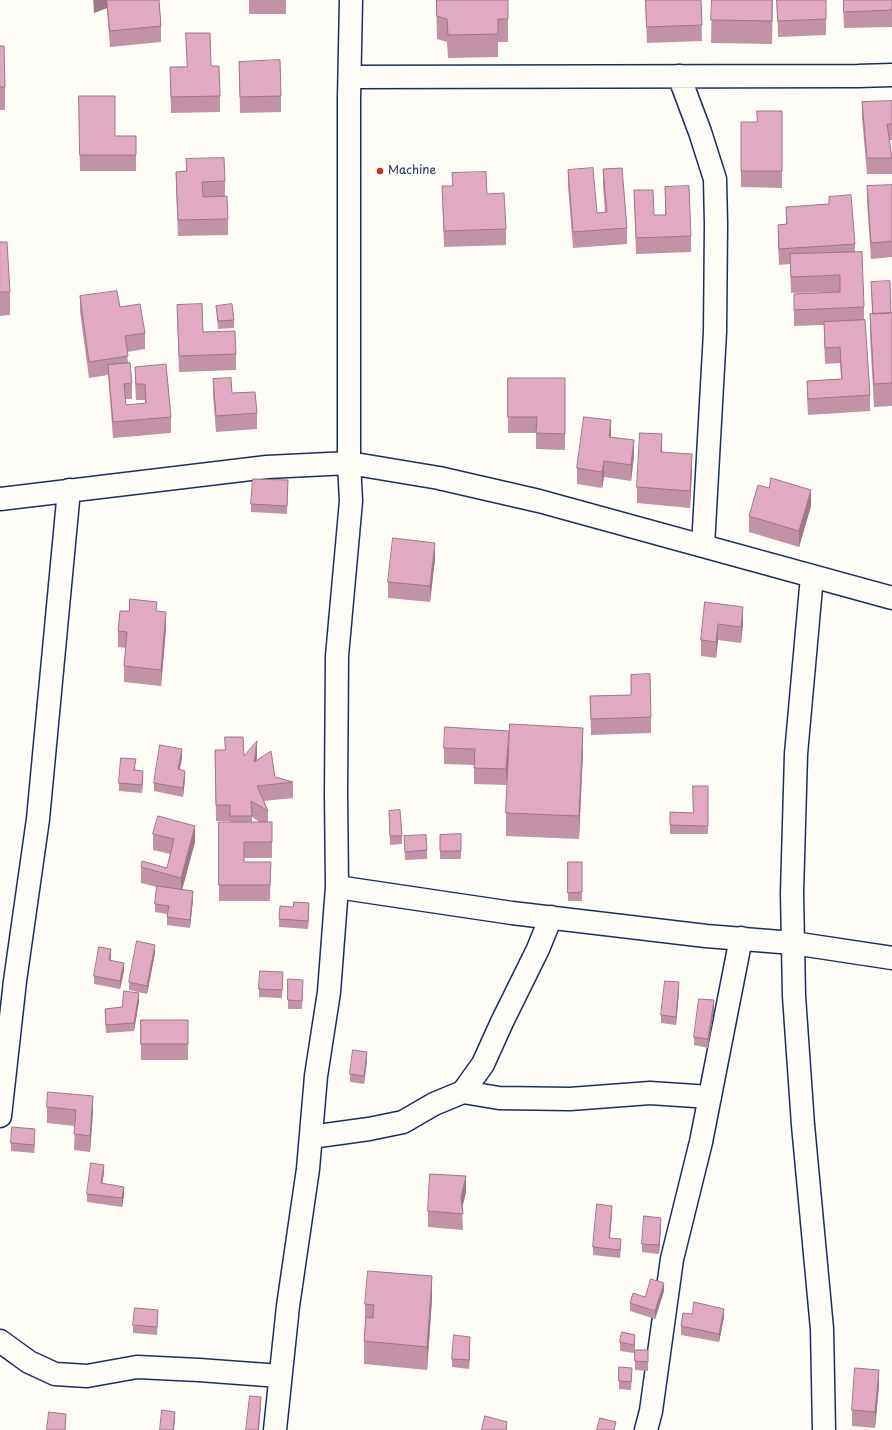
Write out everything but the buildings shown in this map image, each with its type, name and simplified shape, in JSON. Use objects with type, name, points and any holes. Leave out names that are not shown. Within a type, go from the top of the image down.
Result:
[{"type":"street","points":[[275,1430],[288,1306],[308,1169],[316,1076],[329,992],[337,887],[337,656],[351,501],[349,463],[351,0]]},
{"type":"street","points":[[350,77],[892,75]]},
{"type":"street","points":[[678,76],[700,132],[714,179],[716,225],[715,332],[703,546]]},
{"type":"street","points":[[0,499],[267,467],[349,463],[439,478],[539,501],[892,598]]},
{"type":"street","points":[[0,1116],[15,981],[38,818],[69,490]]},
{"type":"street","points":[[812,576],[796,754],[792,893],[794,996],[803,1125],[822,1329],[824,1430]]},
{"type":"street","points":[[337,887],[551,917],[706,936],[793,943],[892,958]]},
{"type":"street","points":[[463,1092],[483,1064],[538,949],[551,917]]},
{"type":"street","points":[[646,1430],[651,1410],[672,1259],[710,1097],[741,938]]},
{"type":"street","points":[[311,1137],[369,1129],[403,1122],[434,1104],[463,1092],[499,1098],[570,1099],[650,1093],[710,1097]]},
{"type":"street","points":[[0,1341],[29,1362],[55,1374],[87,1376],[137,1367],[280,1376]]},
{"type":"place","name":"Machine","points":[[380,171]]}]
